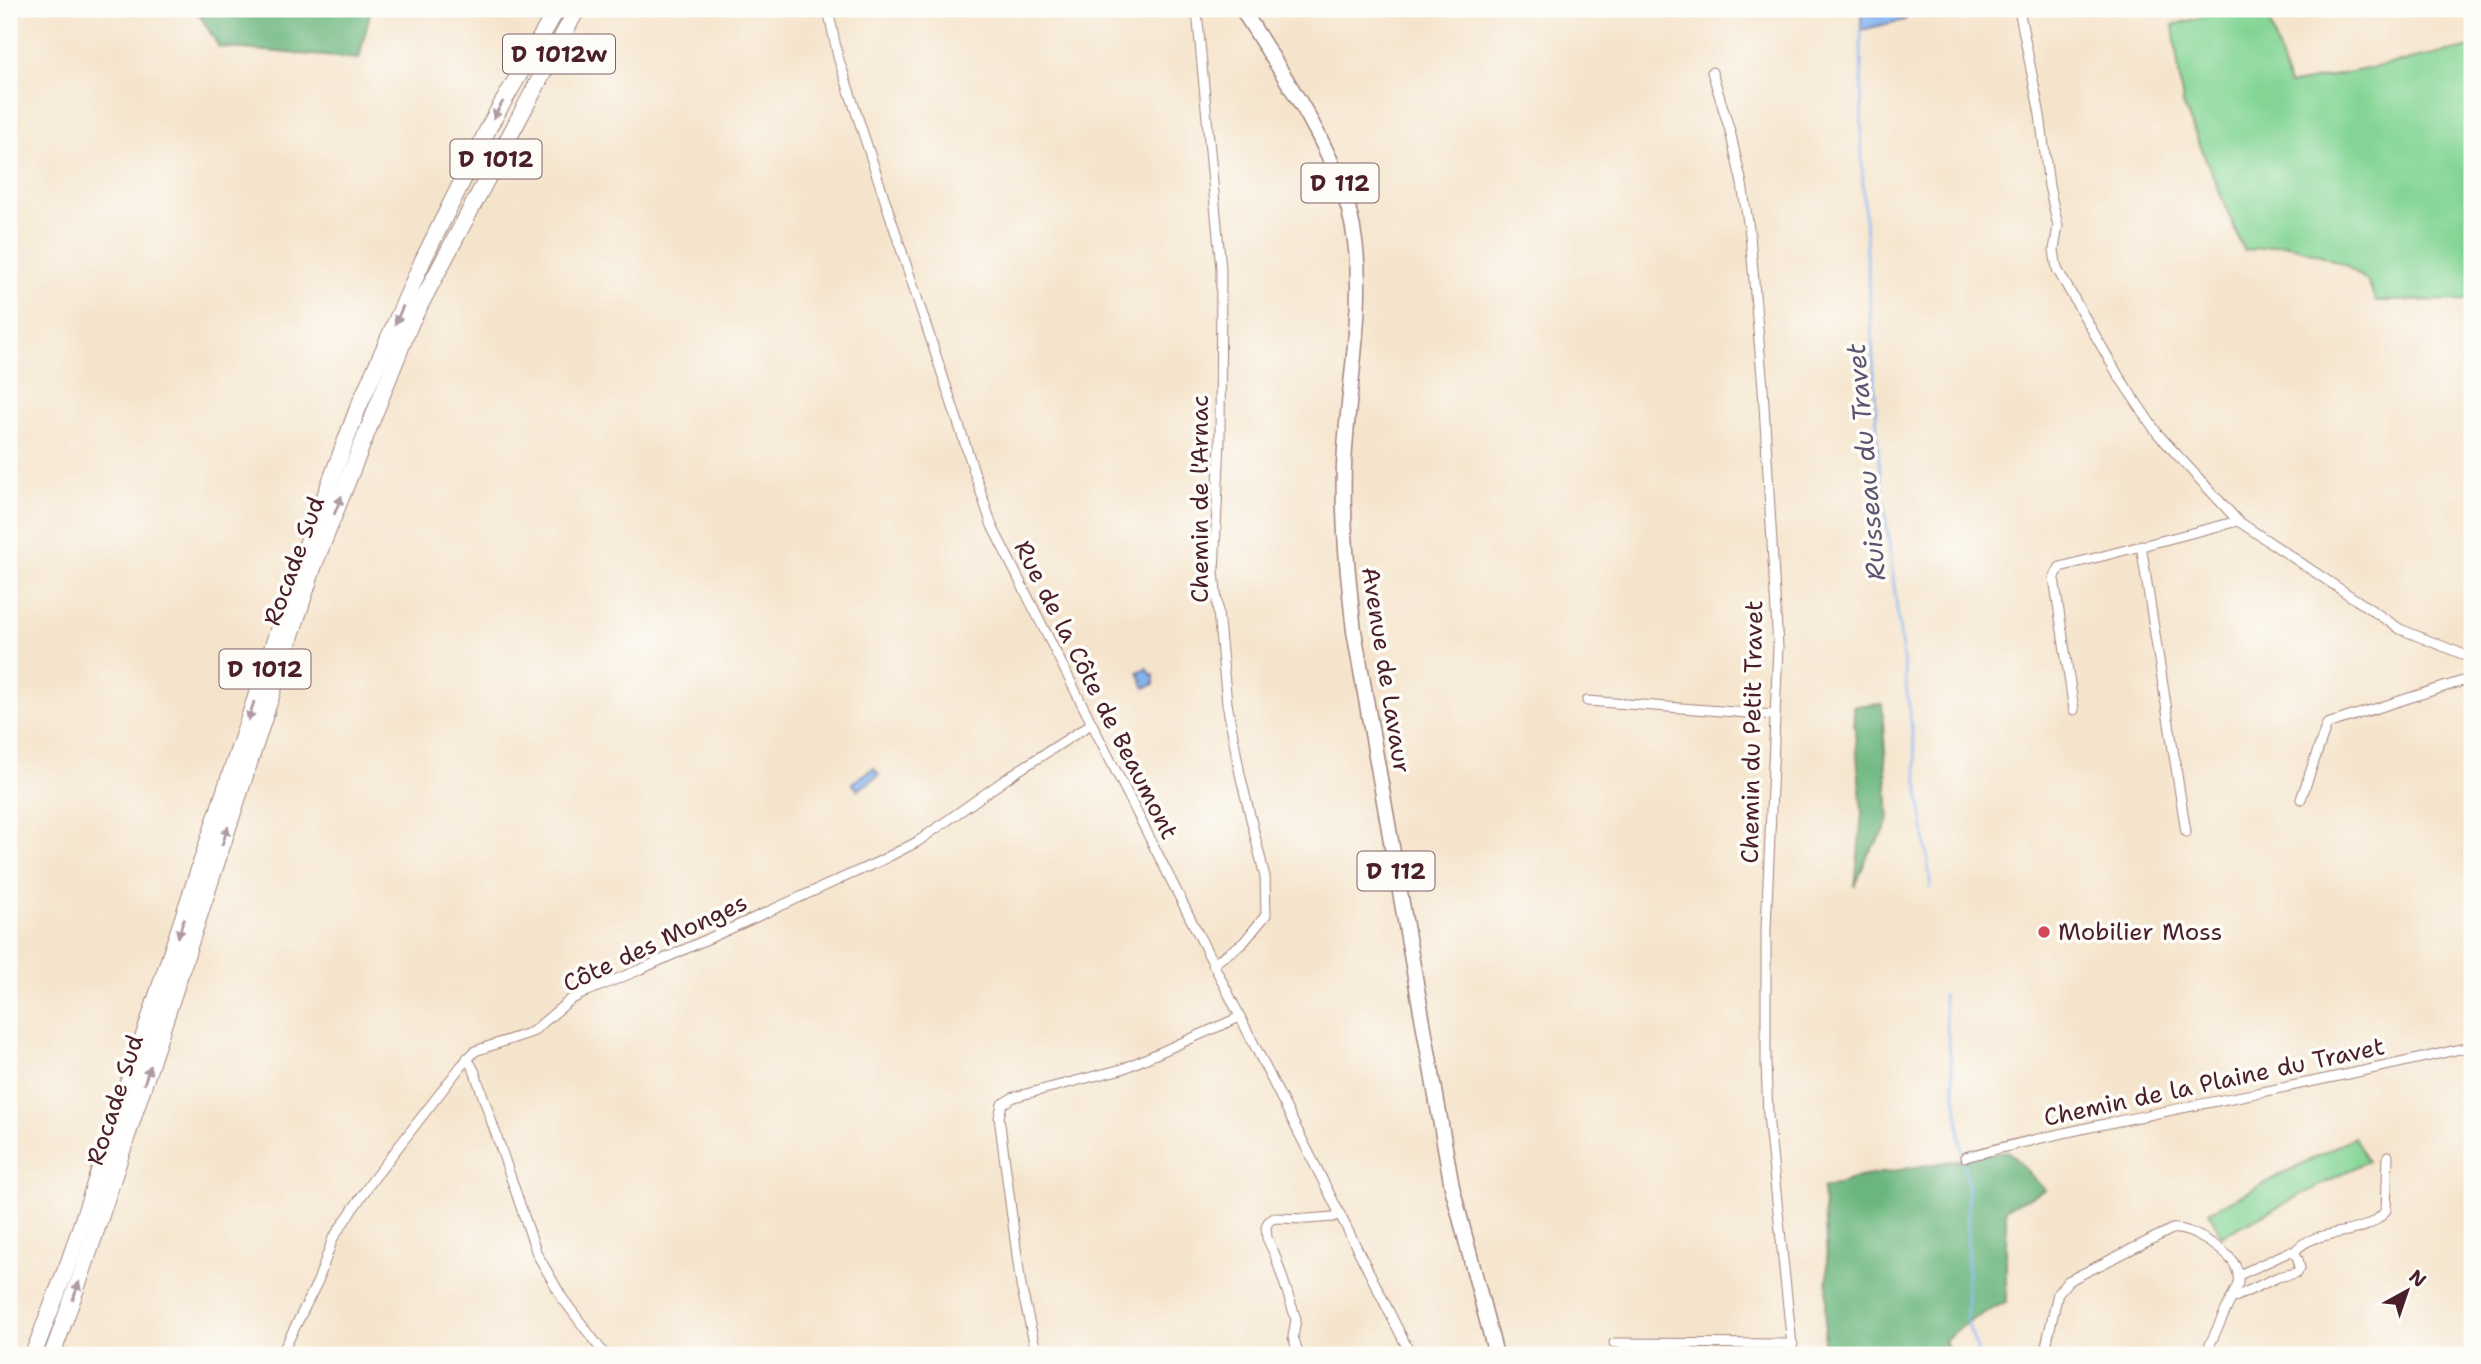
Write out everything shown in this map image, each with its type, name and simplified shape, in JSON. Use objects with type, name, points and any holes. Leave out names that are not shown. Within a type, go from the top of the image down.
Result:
[{"type":"highway","name":"Rocade Sud","points":[[33,1355],[75,1246],[303,555],[358,408],[423,260],[491,123],[557,9]]},
{"type":"highway","name":"Rocade Sud","points":[[52,1355],[84,1268],[314,565],[411,322],[577,9]]},
{"type":"highway","name":"D 1012w","points":[[527,99],[590,9]]},
{"type":"main road","name":"Avenue de Lavaur","points":[[1242,9],[1324,144],[1345,195],[1356,250],[1357,310],[1344,467],[1346,555],[1354,631],[1452,1187],[1496,1355]]},
{"type":"street","name":"Rue de la Côte de Beaumont","points":[[828,9],[838,58],[992,526],[1411,1355]]},
{"type":"street","name":"Chemin de l'Arnac","points":[[1199,9],[1221,269],[1220,441],[1214,572],[1227,703],[1240,774],[1265,877],[1266,915],[1243,943],[1213,964]]},
{"type":"street","points":[[2019,9],[2058,226],[2054,250],[2057,269],[2118,375],[2157,433],[2238,521],[2400,629],[2472,659]]},
{"type":"street","name":"Chemin du Petit Travet","points":[[1712,72],[1738,162],[1750,235],[1763,388],[1778,646],[1766,929],[1765,1024],[1768,1115],[1793,1355]]},
{"type":"street","points":[[2074,710],[2054,578],[2060,566],[2238,521]]},
{"type":"street","points":[[2141,545],[2186,832]]},
{"type":"street","points":[[2301,799],[2327,724],[2472,678]]},
{"type":"street","points":[[1587,701],[1775,715]]},
{"type":"street","name":"Côte des Monges","points":[[281,1355],[318,1281],[333,1238],[372,1181],[467,1058],[482,1048],[532,1032],[570,1000],[588,990],[639,970],[917,842],[1013,774],[1091,724]]},
{"type":"street","points":[[1037,1355],[1021,1286],[1009,1206],[999,1116],[1002,1104],[1014,1097],[1122,1069],[1240,1017]]},
{"type":"street","name":"Chemin de la Plaine du Travet","points":[[1965,1157],[2122,1120],[2472,1046]]},
{"type":"street","points":[[467,1058],[479,1083],[537,1254],[563,1299],[604,1355]]},
{"type":"street","points":[[2239,1275],[2288,1252],[2294,1252],[2328,1233],[2362,1227],[2385,1213],[2388,1156]]},
{"type":"street","points":[[1299,1355],[1293,1337],[1296,1319],[1267,1238],[1266,1227],[1274,1218],[1308,1219],[1339,1214]]},
{"type":"street","points":[[2044,1355],[2058,1293],[2068,1281],[2172,1229],[2186,1230],[2230,1258],[2239,1275],[2238,1284],[2205,1355]]},
{"type":"street","points":[[2231,1299],[2278,1277],[2296,1273],[2300,1268],[2294,1252]]},
{"type":"street","points":[[1614,1343],[1793,1344]]},
{"type":"green space","points":[[196,9],[371,9],[359,59],[219,47]]},
{"type":"green space","points":[[2231,9],[2266,9],[2289,85],[2472,47],[2472,300],[2376,301],[2367,281],[2345,265],[2318,254],[2285,244],[2244,251],[2183,104],[2173,25]]},
{"type":"green space","points":[[1882,704],[1889,820],[1868,854],[1855,887],[1862,814],[1853,706]]},
{"type":"green space","points":[[2354,1137],[2367,1161],[2222,1236],[2209,1212]]},
{"type":"green space","points":[[2008,1151],[2045,1190],[2006,1208],[2006,1302],[1967,1322],[1945,1340],[1950,1355],[1823,1355],[1828,1276],[1823,1189],[1859,1177]]},
{"type":"water","points":[[1861,9],[1908,9],[1904,20],[1861,30]]},
{"type":"water","points":[[1146,668],[1154,674],[1154,684],[1145,688],[1138,672]]},
{"type":"water","points":[[874,768],[879,775],[858,790],[852,783]]},
{"type":"waterway","name":"Ruisseau du Travet","points":[[1861,30],[1862,166],[1879,461],[1931,888]]},
{"type":"waterway","name":"Ruisseau du Travet","points":[[1943,995],[1968,1186],[1967,1322],[1979,1355]]},
{"type":"place","name":"Mobilier Moss","points":[[2044,932]]}]
